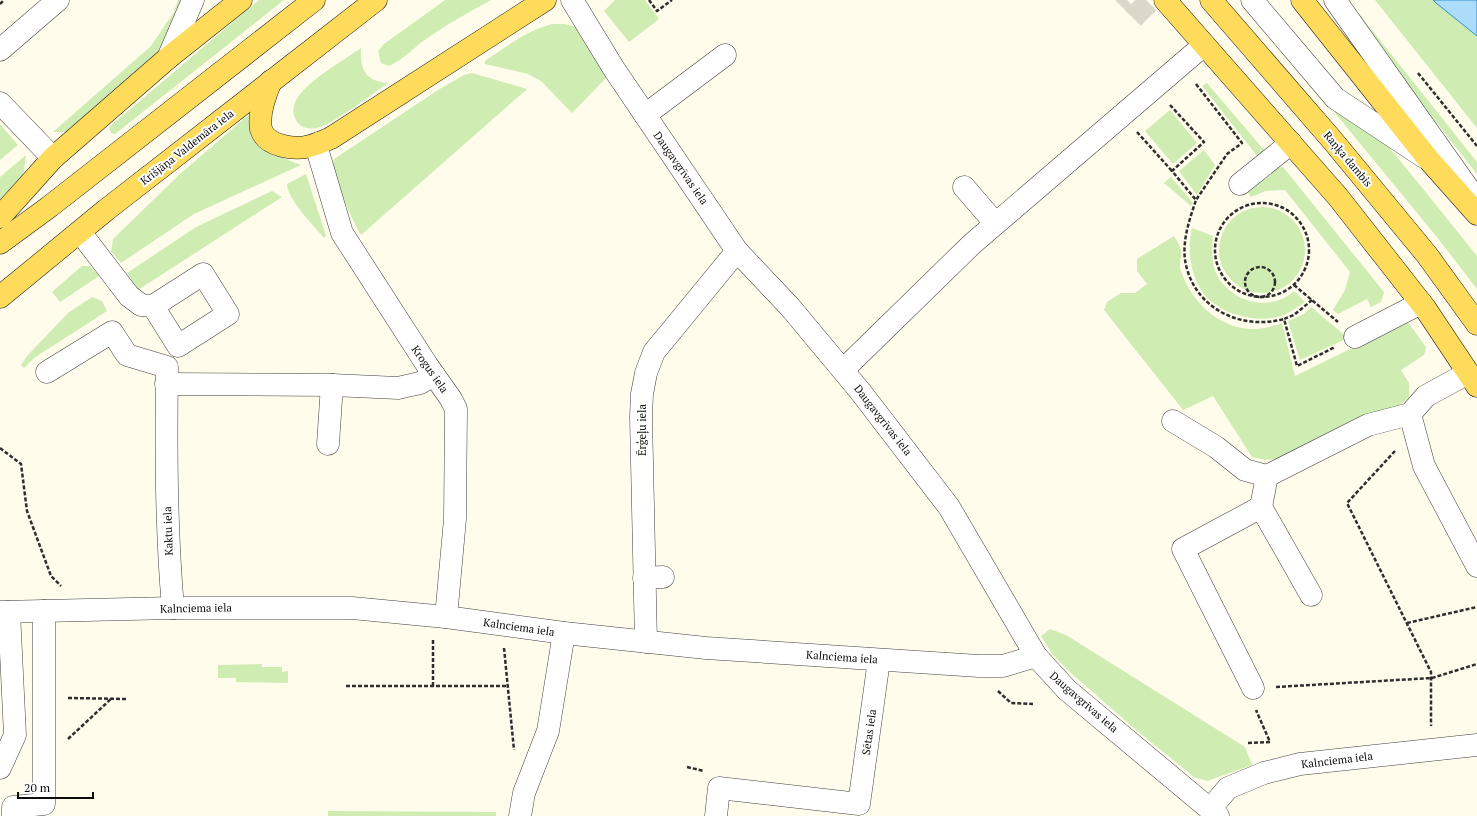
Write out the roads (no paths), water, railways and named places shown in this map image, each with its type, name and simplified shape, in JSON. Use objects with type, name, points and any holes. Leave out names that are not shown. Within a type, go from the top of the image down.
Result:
[{"type":"main road","points":[[0,217],[53,158],[168,58],[241,0]]},
{"type":"main road","points":[[0,242],[49,207],[314,0]]},
{"type":"main road","name":"Krišjāņa Valdemāra iela","points":[[0,297],[271,81],[376,0]]},
{"type":"main road","points":[[271,81],[262,102],[261,130],[270,141],[290,147],[309,146],[331,138],[546,0]]},
{"type":"main road","points":[[1165,0],[1338,197],[1421,303],[1473,380]]},
{"type":"main road","name":"Raņķa dambis","points":[[1211,0],[1333,140],[1427,255],[1477,324]]},
{"type":"main road","points":[[1302,0],[1429,160],[1477,214]]},
{"type":"street","points":[[0,50],[58,0]]},
{"type":"street","points":[[168,58],[193,0]]},
{"type":"street","name":"Daugavgrīvas iela","points":[[572,0],[614,69],[737,251],[790,307],[843,370],[949,507],[1036,656],[1067,690],[1214,812]]},
{"type":"street","points":[[1252,0],[1336,98],[1429,160]]},
{"type":"street","points":[[1334,0],[1477,201]]},
{"type":"street","points":[[843,370],[972,244],[1204,45]]},
{"type":"street","points":[[645,115],[725,56]]},
{"type":"street","points":[[0,103],[53,158]]},
{"type":"street","name":"Krogus iela","points":[[319,143],[318,152],[342,233],[434,375],[452,399],[456,410],[455,519],[446,617]]},
{"type":"street","points":[[1240,184],[1291,143]]},
{"type":"street","points":[[964,187],[996,223]]},
{"type":"street","points":[[80,232],[129,296],[140,305],[153,306]]},
{"type":"street","name":"Ērģeļu iela","points":[[646,642],[654,578],[641,417],[642,394],[646,373],[654,352],[737,251]]},
{"type":"street","points":[[1355,337],[1421,303]]},
{"type":"street","name":"Kaktu iela","points":[[47,372],[112,332],[128,355],[167,367],[166,454],[168,558],[173,608]]},
{"type":"street","points":[[166,384],[332,385],[398,388],[420,383],[434,375]]},
{"type":"street","points":[[1473,380],[1426,396],[1412,422],[1424,466],[1477,566]]},
{"type":"street","points":[[328,444],[332,385]]},
{"type":"street","points":[[1173,421],[1216,447],[1245,470],[1267,476],[1368,425],[1412,422]]},
{"type":"street","points":[[1267,476],[1261,507],[1311,596]]},
{"type":"street","points":[[1254,688],[1183,549],[1261,507]]},
{"type":"street","name":"Kalnciema iela","points":[[5,612],[173,608],[352,608],[446,617],[564,633],[706,648],[879,660],[1003,666],[1036,656]]},
{"type":"street","points":[[14,816],[14,807],[44,804],[44,611]]},
{"type":"street","points":[[2,758],[15,735],[5,612]]},
{"type":"street","points":[[520,816],[524,793],[548,731],[564,633]]},
{"type":"street","name":"Sētas iela","points":[[716,816],[719,788],[858,804],[879,660]]},
{"type":"street","name":"Kalnciema iela","points":[[1214,812],[1228,788],[1264,773],[1300,764],[1477,745]]},
{"type":"water","points":[[1433,0],[1477,0],[1477,36],[1436,3]]},
{"type":"tunnel","points":[[1121,6],[1127,0]]},
{"type":"tunnel","points":[[1133,18],[1151,0]]}]
